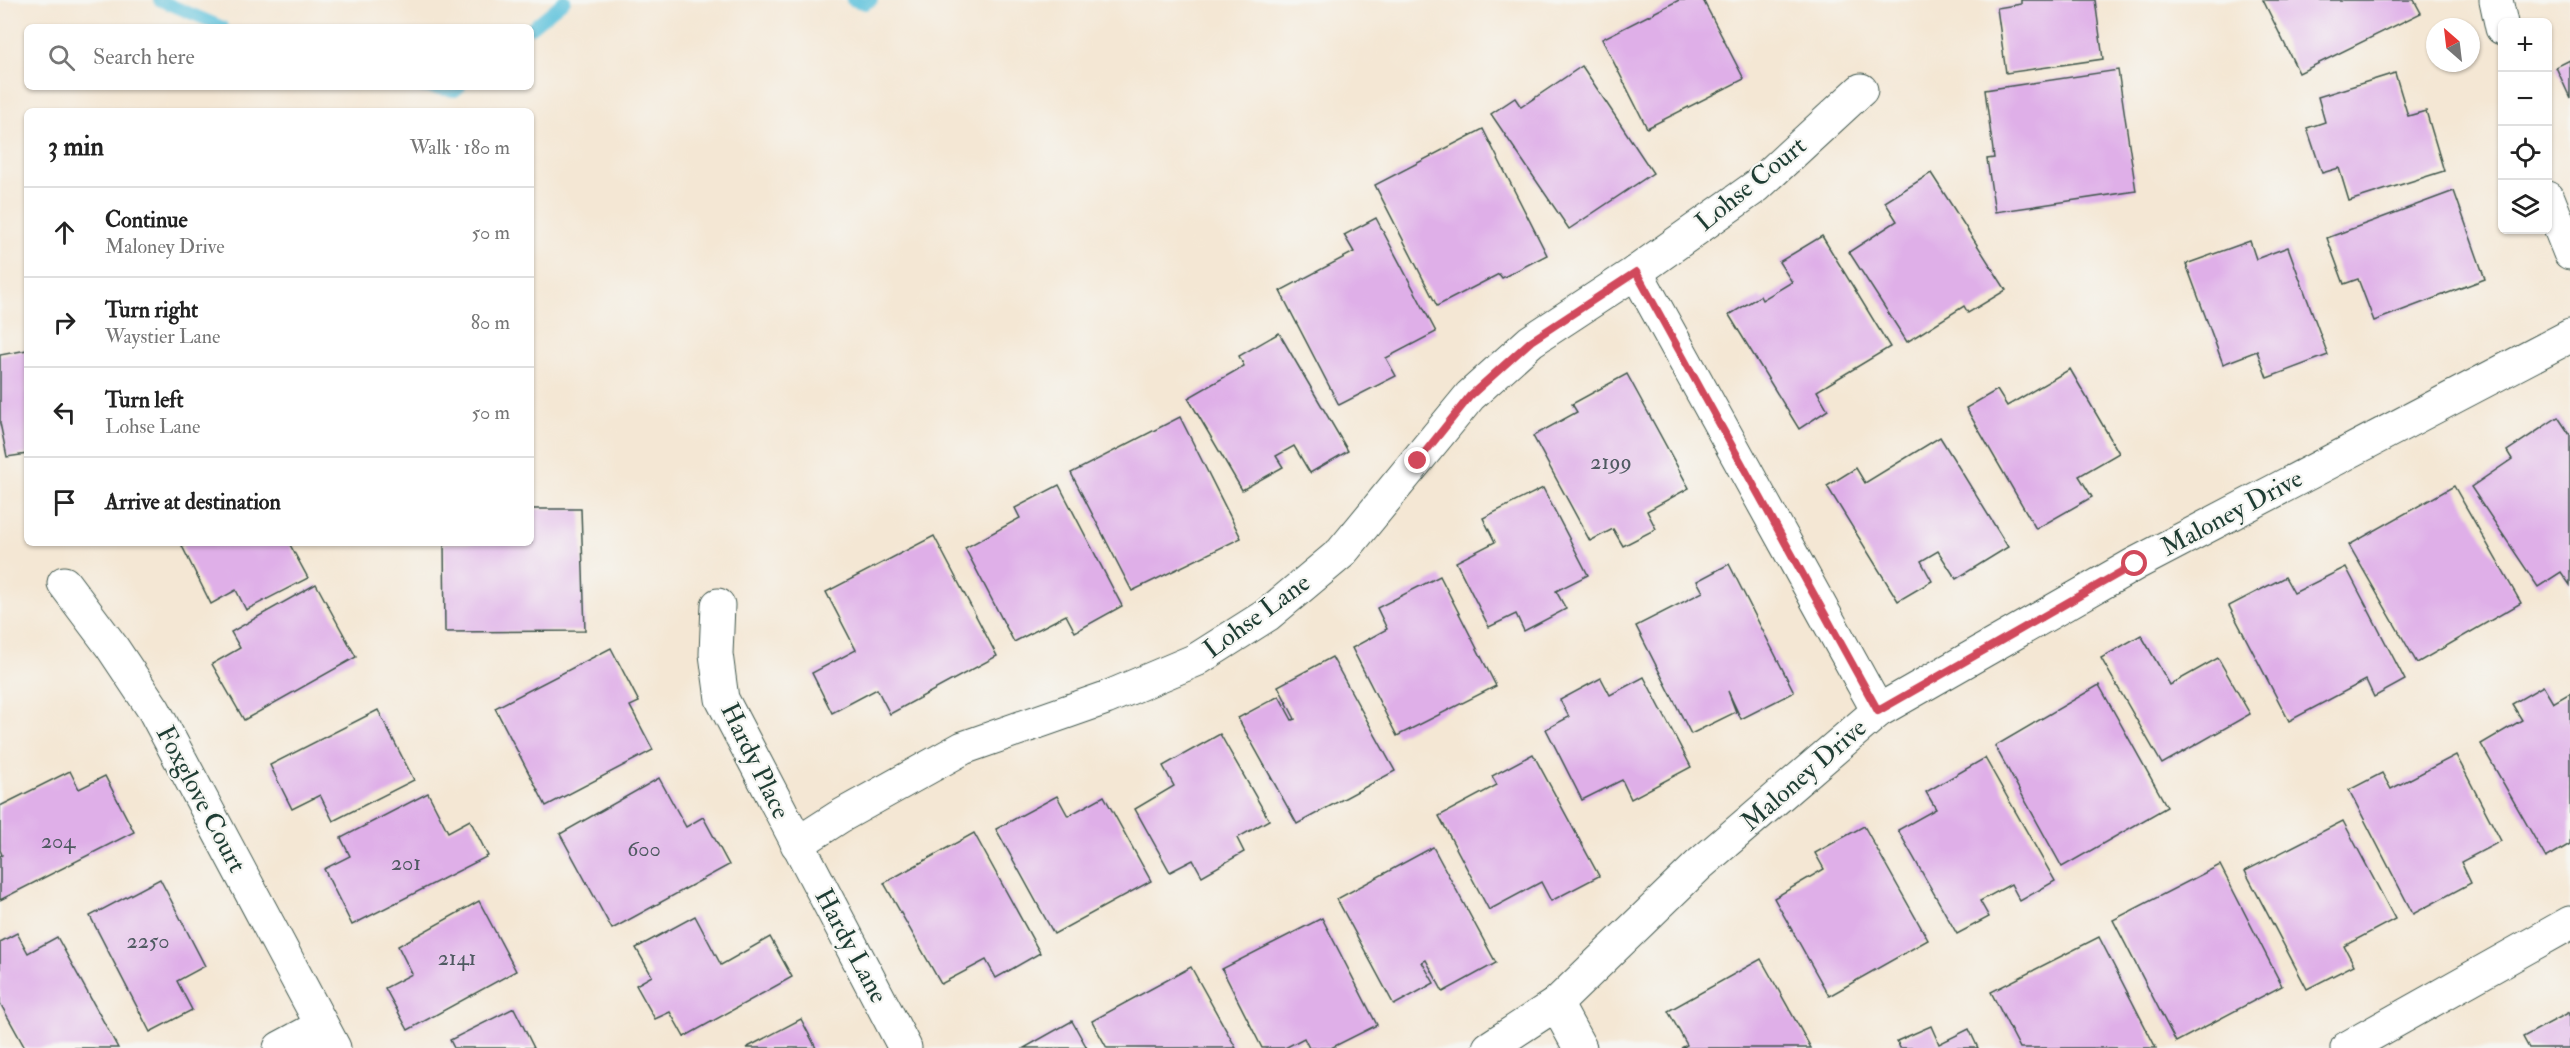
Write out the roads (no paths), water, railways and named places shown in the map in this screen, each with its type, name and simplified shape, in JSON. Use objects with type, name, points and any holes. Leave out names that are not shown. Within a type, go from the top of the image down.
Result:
[{"type":"street","points":[[2496,0],[2500,18]]},
{"type":"street","name":"Lohse Court","points":[[1636,272],[1757,186],[1861,90]]},
{"type":"street","points":[[2552,210],[2570,253]]},
{"type":"street","points":[[1636,272],[1878,711]]},
{"type":"street","name":"Lohse Lane","points":[[796,844],[963,748],[1106,698],[1196,660],[1267,615],[1341,553],[1470,396],[1531,341],[1636,272]]},
{"type":"street","name":"Maloney Drive","points":[[1489,1048],[1556,1004],[1699,865],[1878,711],[2135,564],[2570,336]]},
{"type":"street","name":"Foxglove Court","points":[[64,583],[112,647],[154,710],[327,1037]]},
{"type":"street","name":"Hardy Place","points":[[718,605],[716,654],[722,699],[796,844]]},
{"type":"street","name":"Hardy Lane","points":[[796,844],[905,1048]]},
{"type":"street","points":[[2347,1048],[2570,923]]},
{"type":"street","points":[[1556,1004],[1580,1048]]},
{"type":"street","points":[[280,1048],[327,1037]]},
{"type":"waterway","points":[[159,0],[216,24]]},
{"type":"waterway","points":[[534,26],[565,0]]},
{"type":"waterway","points":[[852,0],[865,4],[872,0]]},
{"type":"waterway","points":[[447,90],[456,90]]}]
